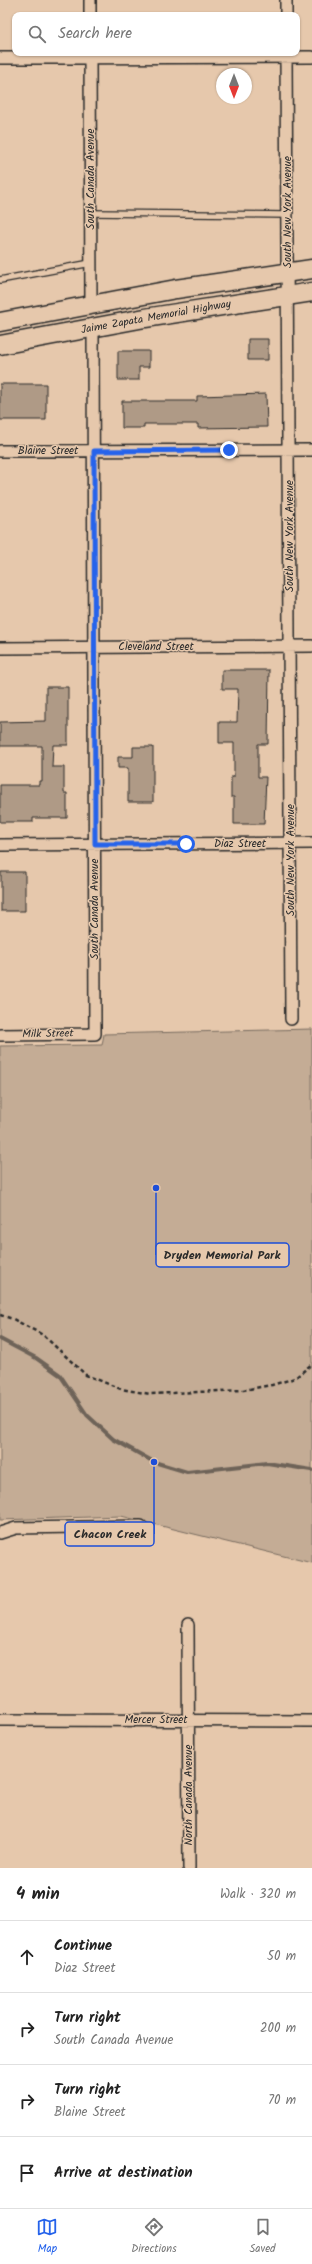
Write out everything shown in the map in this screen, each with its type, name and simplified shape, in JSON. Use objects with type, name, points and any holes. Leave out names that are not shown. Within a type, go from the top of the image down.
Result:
[{"type":"main road","name":"Jaime Zapata Memorial Highway","points":[[0,322],[176,289],[312,269]]},
{"type":"main road","name":"Jaime Zapata Memorial Highway","points":[[0,345],[312,292]]},
{"type":"main road","points":[[0,332],[39,325],[91,306]]},
{"type":"street","points":[[90,0],[90,12]]},
{"type":"street","points":[[286,0],[286,12]]},
{"type":"street","points":[[0,58],[60,56]]},
{"type":"street","name":"South Canada Avenue","points":[[90,56],[91,306]]},
{"type":"street","name":"South New York Avenue","points":[[286,56],[292,1019]]},
{"type":"street","points":[[299,56],[312,57]]},
{"type":"street","name":"South Canada Avenue","points":[[93,328],[95,1034]]},
{"type":"street","name":"Blaine Street","points":[[0,451],[312,450]]},
{"type":"street","name":"Cleveland Street","points":[[0,648],[312,646]]},
{"type":"street","name":"Diaz Street","points":[[0,845],[312,843]]},
{"type":"street","name":"Milk Street","points":[[0,1035],[95,1034]]},
{"type":"street","points":[[0,1533],[16,1528],[141,1526]]},
{"type":"street","name":"North Canada Avenue","points":[[188,1625],[189,1868]]},
{"type":"street","name":"Mercer Street","points":[[0,1720],[312,1721]]},
{"type":"lane","points":[[91,213],[288,215]]},
{"type":"lane","points":[[0,280],[91,262]]},
{"type":"path","points":[[0,1315],[13,1319],[43,1335],[86,1375],[121,1388],[150,1394],[243,1390],[272,1385],[295,1378],[312,1364]]},
{"type":"shaded area","points":[[312,1029],[312,1563],[121,1516],[0,1520],[0,1046],[102,1045],[104,1034]]},
{"type":"building","points":[[248,339],[268,339],[268,360],[248,360]]},
{"type":"building","points":[[118,351],[149,351],[149,367],[139,367],[139,380],[118,380]]},
{"type":"building","points":[[0,384],[46,384],[46,420],[0,420]]},
{"type":"building","points":[[266,394],[267,427],[198,428],[198,424],[144,424],[144,428],[122,428],[122,401],[197,401],[197,396]]},
{"type":"building","points":[[222,670],[269,670],[268,744],[258,744],[258,777],[266,777],[264,824],[234,824],[234,797],[231,797],[231,777],[234,777],[234,743],[219,743],[219,722],[237,722],[238,689],[222,689]]},
{"type":"building","points":[[46,687],[68,687],[68,745],[53,745],[52,767],[64,767],[64,793],[67,793],[67,818],[33,818],[33,822],[0,822],[0,785],[39,785],[39,781],[42,781],[42,746],[0,746],[0,722],[46,721]]},
{"type":"building","points":[[133,747],[153,747],[153,802],[128,802],[128,768],[118,768],[118,757],[133,757]]},
{"type":"building","points":[[1,872],[25,872],[25,911],[1,911]]},
{"type":"waterway","points":[[0,1339],[36,1358],[60,1375],[87,1415],[113,1439],[154,1462],[187,1472],[267,1463],[312,1470]]},
{"type":"place","name":"Dryden Memorial Park","points":[[156,1188]]},
{"type":"place","name":"Chacon Creek","points":[[154,1462]]},
{"type":"route","points":[[186,844],[95,844],[93,648],[94,451],[229,450]]}]
